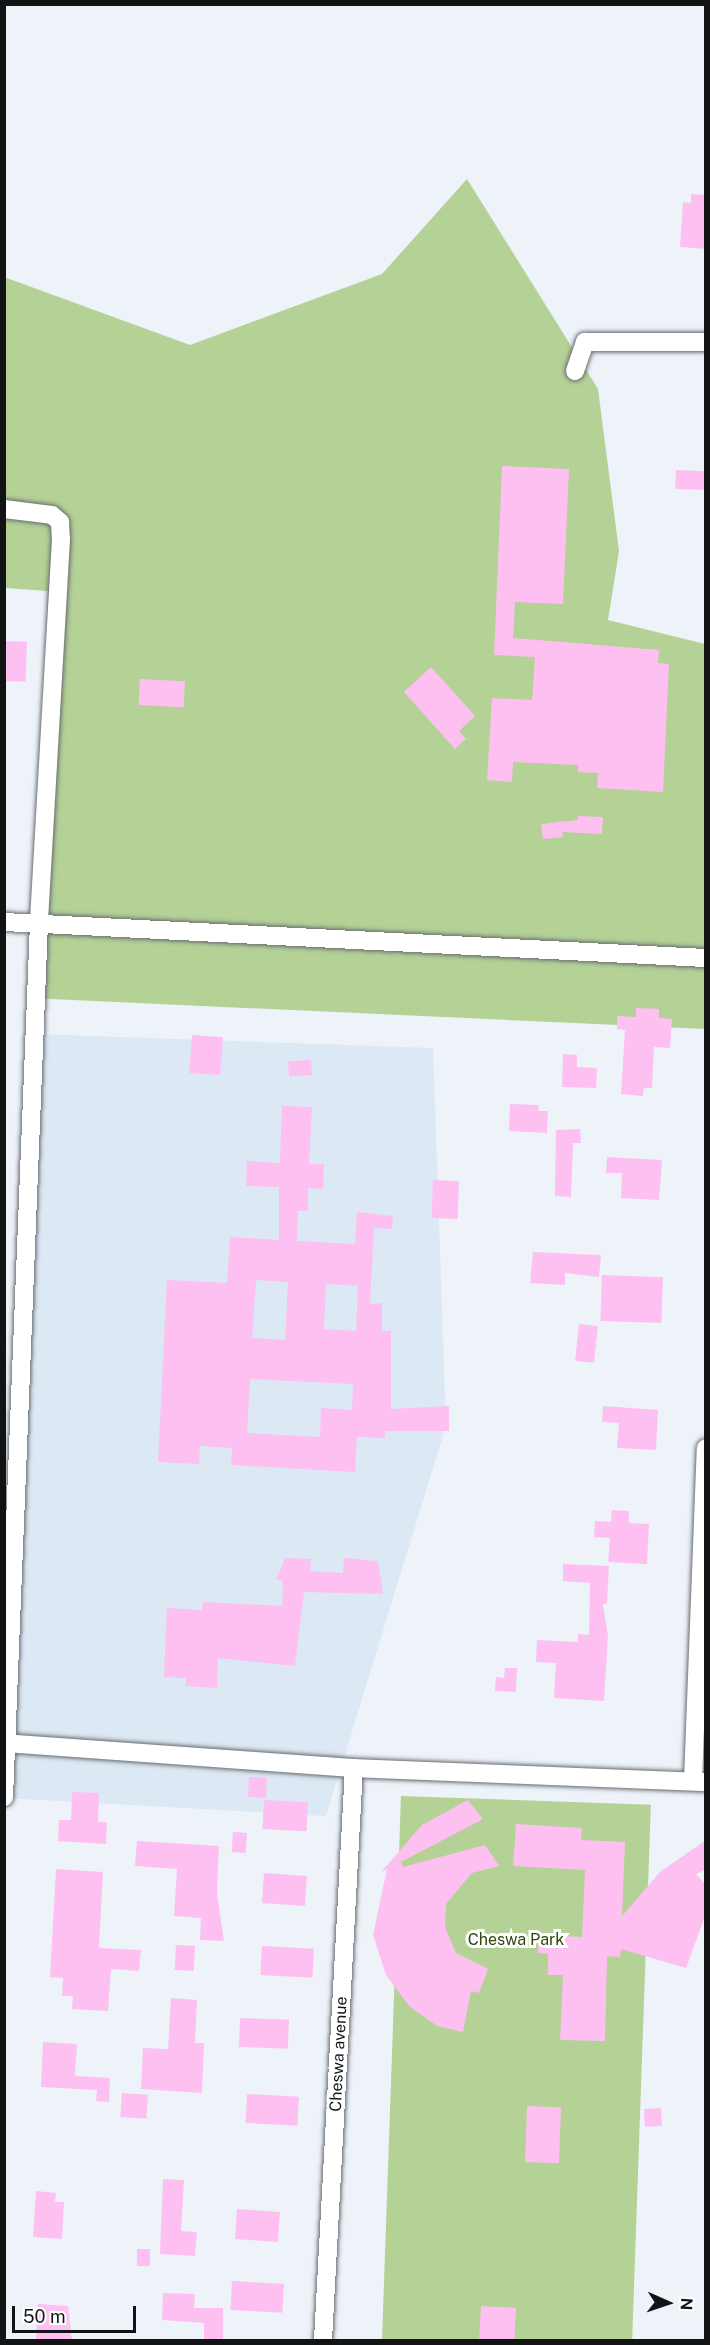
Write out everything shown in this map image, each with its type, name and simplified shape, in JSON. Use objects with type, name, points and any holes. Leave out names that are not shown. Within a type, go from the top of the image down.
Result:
[{"type":"street","points":[[575,371],[585,342],[705,342]]},
{"type":"street","points":[[4,509],[52,515],[60,531],[39,923],[4,1797]]},
{"type":"street","points":[[4,922],[705,958]]},
{"type":"street","points":[[6,1743],[354,1768],[699,1781],[705,1448]]},
{"type":"street","name":"Cheswa avenue","points":[[323,2340],[354,1768]]},
{"type":"shaded area","points":[[35,1034],[433,1048],[446,1426],[326,1816],[5,1798]]},
{"type":"green space","points":[[467,179],[598,389],[619,551],[608,620],[705,644],[705,1029],[30,998],[48,591],[5,588],[4,277],[190,345],[382,274]]},
{"type":"green space","name":"Cheswa Park","points":[[401,1796],[651,1805],[632,2340],[382,2340]]},
{"type":"building","points":[[691,194],[705,195],[705,249],[680,247],[683,202],[691,203]]},
{"type":"building","points":[[502,466],[569,469],[563,604],[515,602],[513,638],[659,650],[658,663],[669,664],[663,792],[597,788],[598,773],[578,772],[578,765],[513,762],[512,782],[487,780],[492,698],[532,700],[535,657],[494,655]]},
{"type":"building","points":[[676,470],[705,471],[704,490],[675,489]]},
{"type":"building","points":[[4,641],[27,642],[26,682],[4,681]]},
{"type":"building","points":[[431,667],[475,716],[459,731],[466,739],[455,749],[404,692]]},
{"type":"building","points":[[140,679],[185,681],[184,707],[139,705]]},
{"type":"building","points":[[578,816],[603,817],[602,834],[562,832],[563,837],[543,839],[541,824],[578,820]]},
{"type":"building","points":[[636,1008],[659,1009],[659,1018],[672,1019],[670,1048],[654,1047],[652,1088],[644,1088],[643,1096],[621,1094],[625,1030],[617,1029],[617,1016],[636,1017]]},
{"type":"building","points":[[192,1035],[223,1037],[220,1075],[189,1073]]},
{"type":"building","points":[[563,1054],[577,1055],[577,1067],[597,1068],[596,1088],[562,1087]]},
{"type":"building","points":[[311,1060],[312,1075],[289,1077],[288,1062]]},
{"type":"building","points":[[510,1104],[539,1105],[538,1111],[548,1111],[547,1133],[509,1131]]},
{"type":"building","points":[[282,1106],[312,1107],[309,1164],[324,1164],[323,1189],[308,1188],[308,1211],[298,1211],[297,1241],[355,1244],[357,1212],[393,1216],[392,1229],[374,1228],[370,1304],[382,1303],[382,1331],[391,1331],[391,1409],[449,1406],[449,1431],[385,1431],[385,1438],[357,1437],[355,1472],[231,1465],[232,1448],[200,1446],[199,1464],[158,1462],[167,1280],[227,1283],[230,1237],[279,1240],[279,1187],[246,1186],[247,1161],[280,1163]],"holes":[[[256,1280],[288,1282],[285,1340],[252,1338]],[[326,1284],[358,1286],[356,1331],[324,1329]],[[250,1379],[353,1384],[352,1410],[321,1408],[320,1437],[247,1433]]]},
{"type":"building","points":[[580,1129],[581,1143],[573,1143],[571,1197],[555,1196],[556,1130]]},
{"type":"building","points":[[607,1157],[662,1160],[659,1200],[621,1198],[622,1173],[606,1173]]},
{"type":"building","points":[[433,1180],[459,1181],[458,1219],[432,1218]]},
{"type":"building","points":[[533,1252],[601,1255],[599,1277],[565,1273],[565,1285],[530,1283]]},
{"type":"building","points":[[602,1275],[663,1277],[661,1323],[600,1321]]},
{"type":"building","points":[[579,1324],[598,1326],[594,1363],[575,1361]]},
{"type":"building","points":[[603,1406],[658,1410],[656,1450],[617,1448],[619,1423],[602,1422]]},
{"type":"building","points":[[612,1510],[629,1511],[629,1523],[649,1524],[647,1564],[608,1562],[610,1538],[594,1537],[595,1521],[611,1522]]},
{"type":"building","points":[[285,1558],[311,1559],[310,1571],[343,1573],[344,1558],[378,1561],[383,1594],[304,1592],[295,1666],[218,1658],[217,1688],[185,1686],[186,1678],[164,1677],[167,1608],[202,1610],[203,1602],[282,1606],[283,1581],[276,1580]]},
{"type":"building","points":[[563,1564],[609,1566],[607,1604],[603,1604],[608,1636],[604,1701],[554,1698],[556,1663],[536,1662],[537,1640],[578,1642],[578,1634],[589,1635],[590,1583],[563,1581]]},
{"type":"building","points":[[505,1668],[517,1668],[516,1692],[495,1691],[496,1677],[504,1678]]},
{"type":"building","points":[[249,1777],[267,1778],[266,1798],[248,1797]]},
{"type":"building","points":[[72,1792],[99,1793],[98,1822],[107,1822],[106,1844],[58,1841],[59,1820],[71,1820]]},
{"type":"building","points":[[264,1800],[308,1802],[306,1831],[262,1829]]},
{"type":"building","points":[[468,1800],[483,1819],[401,1862],[403,1867],[485,1845],[499,1866],[472,1873],[446,1904],[445,1927],[456,1953],[488,1969],[479,1993],[471,1991],[463,2032],[437,2026],[409,2006],[386,1975],[373,1935],[387,1869],[381,1872],[422,1825]]},
{"type":"building","points":[[516,1824],[582,1828],[581,1840],[625,1842],[622,1916],[661,1871],[705,1841],[705,1870],[696,1874],[705,1884],[705,1916],[686,1968],[621,1949],[620,1957],[607,1956],[605,2041],[560,2040],[563,1975],[548,1975],[548,1954],[538,1953],[539,1935],[582,1937],[585,1870],[513,1866]]},
{"type":"building","points":[[233,1832],[247,1833],[246,1853],[232,1852]]},
{"type":"building","points":[[137,1841],[219,1846],[217,1893],[224,1941],[200,1940],[201,1918],[174,1916],[177,1869],[135,1866]]},
{"type":"building","points":[[56,1869],[103,1872],[99,1948],[141,1950],[139,1971],[111,1969],[108,2011],[72,2009],[73,1996],[62,1996],[63,1978],[50,1977]]},
{"type":"building","points":[[264,1873],[307,1876],[305,1906],[262,1903]]},
{"type":"building","points":[[176,1945],[195,1946],[194,1971],[175,1970]]},
{"type":"building","points":[[262,1946],[314,1949],[312,1978],[260,1975]]},
{"type":"building","points":[[171,1998],[197,2000],[195,2043],[204,2043],[202,2093],[141,2089],[143,2048],[168,2049]]},
{"type":"building","points":[[240,2018],[289,2020],[288,2049],[239,2047]]},
{"type":"building","points":[[43,2042],[77,2044],[75,2076],[110,2078],[109,2102],[96,2101],[97,2090],[41,2087]]},
{"type":"building","points":[[122,2093],[148,2095],[146,2119],[120,2117]]},
{"type":"building","points":[[247,2094],[299,2097],[297,2126],[245,2123]]},
{"type":"building","points":[[527,2106],[561,2107],[559,2163],[525,2162]]},
{"type":"building","points":[[661,2108],[662,2126],[645,2127],[644,2109]]},
{"type":"building","points":[[163,2179],[184,2180],[181,2231],[197,2232],[195,2256],[160,2254]]},
{"type":"building","points":[[36,2191],[56,2193],[55,2202],[64,2202],[62,2239],[33,2237]]},
{"type":"building","points":[[237,2209],[280,2212],[278,2242],[235,2239]]},
{"type":"building","points":[[137,2249],[150,2249],[150,2266],[137,2266]]},
{"type":"building","points":[[232,2281],[284,2284],[282,2313],[230,2310]]},
{"type":"building","points":[[163,2293],[195,2294],[194,2308],[223,2308],[223,2339],[204,2339],[204,2323],[162,2320]]},
{"type":"building","points":[[38,2304],[68,2306],[72,2340],[36,2340]]},
{"type":"building","points":[[481,2306],[516,2308],[514,2340],[479,2340]]}]
